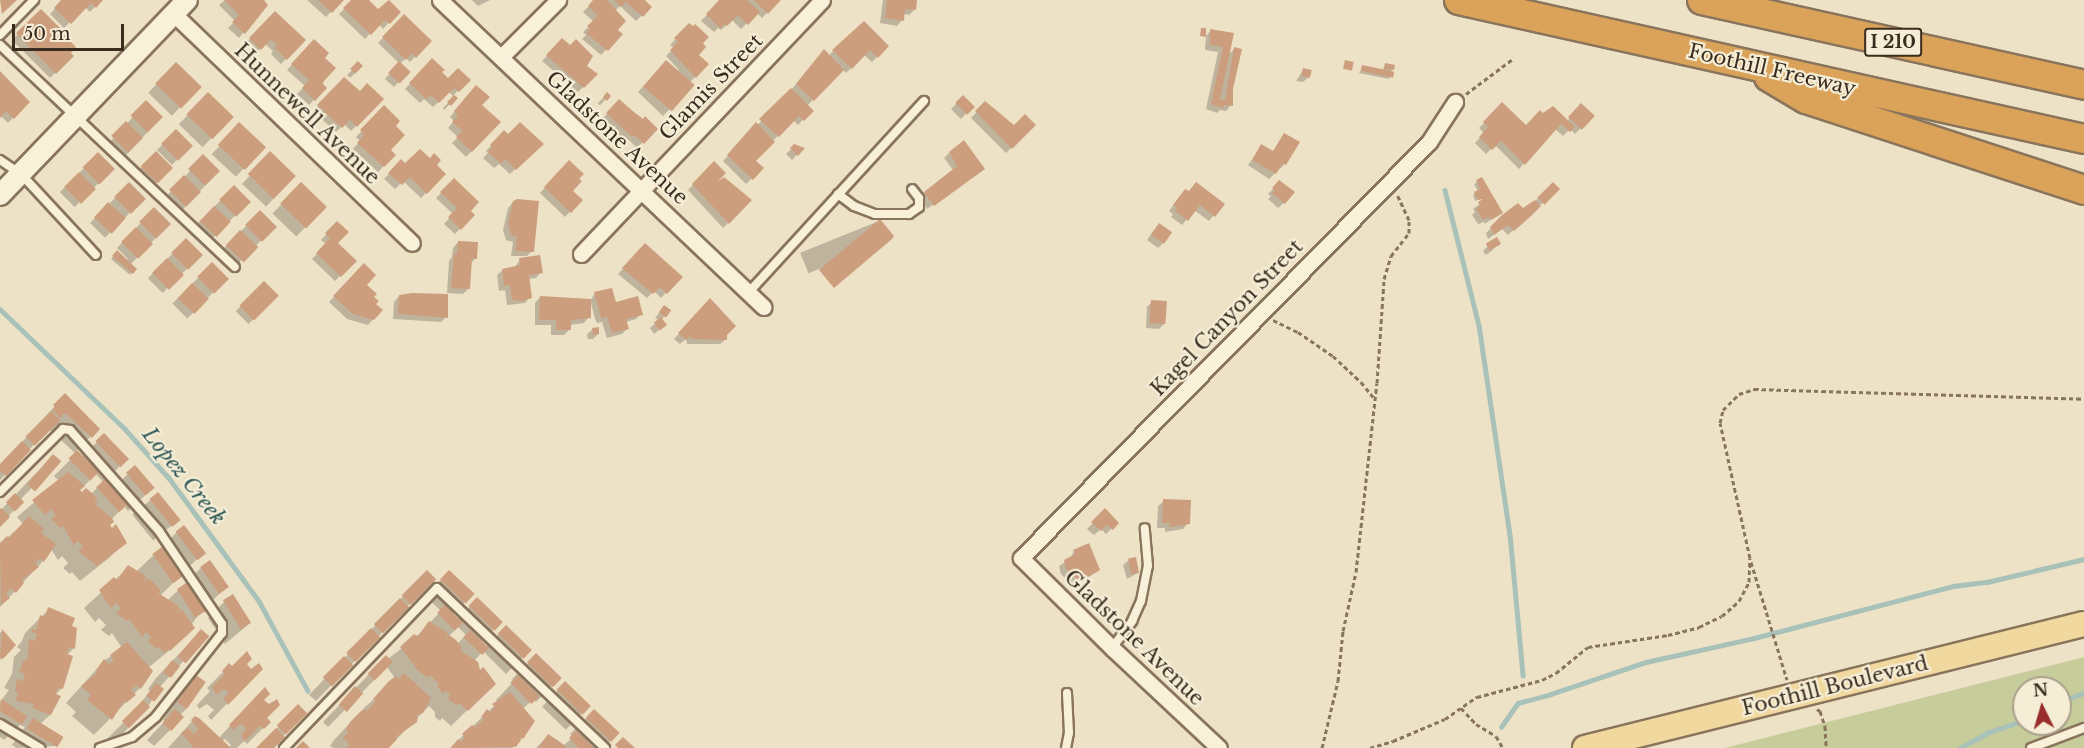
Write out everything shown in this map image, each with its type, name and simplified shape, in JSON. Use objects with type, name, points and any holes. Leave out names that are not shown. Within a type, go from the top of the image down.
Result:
[{"type":"highway","name":"Foothill Freeway","points":[[1459,0],[2084,139]]},
{"type":"highway","name":"I 210","points":[[1702,0],[2084,85]]},
{"type":"highway","points":[[1749,64],[1806,99],[2084,190]]},
{"type":"main road","name":"Foothill Boulevard","points":[[1585,748],[2084,624]]},
{"type":"street","name":"Gladstone Avenue","points":[[440,0],[764,307]]},
{"type":"street","points":[[501,57],[558,0]]},
{"type":"street","name":"Glamis Street","points":[[580,254],[822,0]]},
{"type":"street","points":[[0,195],[180,7]]},
{"type":"street","name":"Hunnewell Avenue","points":[[180,7],[412,243]]},
{"type":"street","name":"Kagel Canyon Street","points":[[1021,558],[1429,142],[1455,102]]},
{"type":"street","name":"Gladstone Avenue","points":[[1021,558],[1218,748]]},
{"type":"lane","points":[[0,35],[34,0]]},
{"type":"lane","points":[[0,45],[235,267]]},
{"type":"lane","points":[[749,292],[924,101]]},
{"type":"lane","points":[[0,160],[21,174],[96,255]]},
{"type":"lane","points":[[838,194],[855,206],[875,214],[909,214],[919,207],[919,198],[912,189]]},
{"type":"lane","points":[[0,492],[63,429],[70,430],[159,531],[222,624],[222,633],[156,717],[132,737],[100,748]]},
{"type":"lane","points":[[1112,648],[1132,621],[1141,601],[1148,566],[1145,528]]},
{"type":"lane","points":[[284,748],[437,588],[605,748]]},
{"type":"lane","points":[[1066,748],[1069,733],[1068,693]]},
{"type":"lane","points":[[0,724],[40,748]]},
{"type":"lane","points":[[2031,748],[2084,728]]},
{"type":"path","points":[[1455,102],[1514,58]]},
{"type":"path","points":[[1322,748],[1338,681],[1343,631],[1356,572],[1375,399],[1384,279],[1391,256],[1409,233],[1408,220],[1390,182]]},
{"type":"path","points":[[1260,314],[1298,332],[1333,356],[1361,382],[1375,399]]},
{"type":"path","points":[[1826,748],[1825,726],[1820,711],[1792,697],[1750,558],[1720,423],[1723,410],[1739,394],[1754,389],[2084,399]]},
{"type":"path","points":[[1370,748],[1445,719],[1478,697],[1542,680],[1556,673],[1588,647],[1668,635],[1699,627],[1722,616],[1739,601],[1749,582],[1750,558]]},
{"type":"path","points":[[1461,708],[1476,724],[1496,735],[1503,748]]},
{"type":"green space","points":[[2084,657],[2084,748],[1725,748]]},
{"type":"building","points":[[0,0],[17,0],[2,14]]},
{"type":"building","points":[[61,0],[103,0],[96,8],[91,3],[71,24],[54,8]]},
{"type":"building","points":[[224,0],[264,0],[268,5],[245,34],[232,22],[239,15]]},
{"type":"building","points":[[318,0],[344,0],[332,13]]},
{"type":"building","points":[[351,0],[369,0],[378,9],[389,0],[401,12],[390,24],[385,20],[371,35],[343,8]]},
{"type":"building","points":[[593,0],[607,0],[626,21],[618,30],[623,34],[608,51],[586,33],[590,29],[587,26],[598,16],[588,6]]},
{"type":"building","points":[[614,0],[645,0],[652,7],[643,17],[626,2],[621,7]]},
{"type":"building","points":[[719,0],[747,0],[760,12],[748,25],[738,15],[727,26],[725,24],[720,28],[706,14]]},
{"type":"building","points":[[754,0],[781,0],[768,14]]},
{"type":"building","points":[[887,0],[917,0],[916,10],[905,9],[904,21],[885,18]]},
{"type":"building","points":[[41,9],[60,28],[53,36],[55,38],[61,32],[76,47],[71,53],[74,56],[56,74],[16,33]]},
{"type":"building","points":[[275,11],[306,40],[287,60],[275,48],[277,45],[271,39],[261,50],[249,38]]},
{"type":"building","points":[[404,14],[432,41],[416,58],[412,53],[406,60],[382,37]]},
{"type":"building","points":[[864,21],[889,46],[878,58],[870,50],[852,69],[832,50]]},
{"type":"building","points":[[689,23],[693,26],[695,24],[709,37],[703,43],[706,47],[699,55],[709,64],[696,78],[670,50],[678,42],[674,38]]},
{"type":"building","points":[[1201,28],[1206,28],[1206,37],[1200,36]]},
{"type":"building","points":[[1210,29],[1234,33],[1220,100],[1225,100],[1234,47],[1242,49],[1233,89],[1233,106],[1224,105],[1223,108],[1211,104],[1223,47],[1210,45]]},
{"type":"building","points":[[562,38],[570,45],[576,39],[593,56],[587,66],[598,74],[584,88],[546,55]]},
{"type":"building","points":[[314,39],[329,53],[325,58],[336,68],[324,81],[323,84],[327,88],[315,101],[302,88],[309,80],[291,64]]},
{"type":"building","points":[[824,49],[844,70],[814,101],[796,84]]},
{"type":"building","points":[[432,58],[445,70],[442,72],[448,78],[458,68],[471,80],[459,92],[455,88],[439,103],[431,95],[426,99],[409,83]]},
{"type":"building","points":[[666,60],[695,85],[672,111],[643,86]]},
{"type":"building","points":[[1345,60],[1354,62],[1352,71],[1343,69]]},
{"type":"building","points":[[358,61],[363,66],[355,74],[350,69]]},
{"type":"building","points":[[399,61],[411,72],[400,84],[388,73]]},
{"type":"building","points":[[176,62],[202,87],[181,109],[155,84]]},
{"type":"building","points":[[1385,63],[1395,65],[1394,70],[1384,69]]},
{"type":"building","points":[[1362,65],[1394,72],[1393,78],[1361,71]]},
{"type":"building","points":[[1303,68],[1312,70],[1310,78],[1301,76]]},
{"type":"building","points":[[0,71],[30,102],[14,119],[6,111],[0,118]]},
{"type":"building","points":[[344,77],[360,91],[367,83],[384,99],[357,127],[350,120],[342,128],[317,105]]},
{"type":"building","points":[[476,85],[490,97],[482,105],[501,122],[472,152],[456,137],[462,131],[452,122],[458,115],[454,111]]},
{"type":"building","points":[[791,88],[814,111],[804,121],[799,116],[779,137],[759,119]]},
{"type":"building","points":[[208,92],[234,117],[212,139],[186,114]]},
{"type":"building","points":[[607,92],[611,96],[607,101],[603,97]]},
{"type":"building","points":[[454,95],[458,98],[451,106],[447,102]]},
{"type":"building","points":[[963,95],[975,107],[967,115],[955,103]]},
{"type":"building","points":[[619,99],[643,119],[645,116],[658,129],[644,144],[634,135],[632,137],[606,113]]},
{"type":"building","points":[[146,100],[163,117],[147,133],[130,116]]},
{"type":"building","points":[[985,101],[1014,125],[1025,114],[1036,125],[1012,149],[975,111]]},
{"type":"building","points":[[1502,102],[1526,125],[1540,110],[1543,113],[1553,106],[1575,127],[1570,132],[1561,124],[1525,165],[1501,141],[1492,150],[1479,137],[1488,127],[1483,122]]},
{"type":"building","points":[[1581,103],[1595,116],[1582,130],[1568,117]]},
{"type":"building","points":[[384,105],[400,121],[396,126],[405,135],[391,150],[396,155],[384,167],[357,143],[364,135],[360,130]]},
{"type":"building","points":[[126,121],[143,138],[128,153],[111,136]]},
{"type":"building","points":[[239,122],[266,147],[245,170],[218,145]]},
{"type":"building","points":[[520,122],[544,144],[516,170],[505,159],[501,164],[488,152],[492,147],[490,145],[504,130],[508,134]]},
{"type":"building","points":[[756,122],[775,142],[756,161],[764,168],[753,180],[727,155]]},
{"type":"building","points":[[176,129],[193,146],[178,161],[161,144]]},
{"type":"building","points":[[1284,133],[1300,142],[1286,165],[1283,163],[1276,174],[1252,160],[1261,144],[1273,151]]},
{"type":"building","points":[[964,140],[985,169],[934,206],[924,192],[957,166],[949,152]]},
{"type":"building","points":[[794,144],[805,148],[798,156],[790,148]]},
{"type":"building","points":[[420,149],[430,158],[434,153],[441,160],[437,165],[446,174],[427,194],[410,177],[402,185],[388,173],[401,159],[405,163]]},
{"type":"building","points":[[156,151],[173,168],[157,184],[140,167]]},
{"type":"building","points":[[270,151],[296,176],[274,199],[248,174]]},
{"type":"building","points":[[98,152],[115,169],[99,185],[82,168]]},
{"type":"building","points":[[203,154],[220,171],[205,186],[188,169]]},
{"type":"building","points":[[569,160],[584,174],[579,179],[582,181],[573,191],[583,200],[571,213],[544,187]]},
{"type":"building","points":[[714,161],[726,173],[717,182],[724,177],[752,200],[729,224],[692,184]]},
{"type":"building","points":[[79,172],[96,189],[81,204],[64,187]]},
{"type":"building","points":[[184,175],[201,192],[186,207],[169,190]]},
{"type":"building","points":[[1482,177],[1503,213],[1491,220],[1489,217],[1483,220],[1476,208],[1480,206],[1478,202],[1483,199],[1478,200],[1474,192],[1480,189],[1476,180]]},
{"type":"building","points":[[454,178],[479,202],[471,211],[475,215],[461,230],[448,217],[457,208],[440,192]]},
{"type":"building","points":[[1279,180],[1295,192],[1285,204],[1272,193],[1275,190],[1272,188]]},
{"type":"building","points":[[129,182],[146,199],[131,214],[114,197]]},
{"type":"building","points":[[301,182],[327,207],[306,229],[280,204]]},
{"type":"building","points":[[1196,182],[1225,204],[1215,217],[1200,205],[1188,221],[1175,211],[1177,208],[1173,205],[1185,189],[1189,191]]},
{"type":"building","points":[[1553,182],[1560,189],[1545,205],[1537,198]]},
{"type":"building","points":[[234,185],[251,202],[236,217],[219,200]]},
{"type":"building","points":[[517,199],[539,201],[534,252],[515,251],[517,236],[511,235],[508,223],[513,201]]},
{"type":"building","points":[[1535,200],[1541,206],[1514,231],[1508,225],[1494,235],[1490,227],[1502,215],[1518,203],[1523,208]]},
{"type":"building","points":[[108,202],[126,218],[112,234],[94,218]]},
{"type":"building","points":[[214,206],[231,222],[216,237],[200,221]]},
{"type":"building","points":[[154,207],[171,224],[156,239],[139,222]]},
{"type":"building","points":[[260,210],[277,227],[262,242],[245,225]]},
{"type":"building","points":[[880,219],[894,236],[892,239],[834,288],[819,270]]},
{"type":"building","points":[[337,221],[349,232],[338,243],[357,261],[341,277],[316,253],[330,238],[325,233]]},
{"type":"building","points":[[1159,223],[1172,232],[1164,244],[1151,234]]},
{"type":"building","points":[[136,227],[153,244],[138,259],[121,242]]},
{"type":"building","points":[[240,230],[258,247],[244,262],[226,245]]},
{"type":"building","points":[[1497,237],[1501,244],[1490,250],[1486,244]]},
{"type":"building","points":[[186,238],[203,255],[188,270],[171,253]]},
{"type":"building","points":[[458,241],[478,242],[477,259],[472,258],[470,289],[451,288],[454,254],[457,254]]},
{"type":"building","points":[[645,243],[683,277],[667,294],[660,287],[653,294],[622,268]]},
{"type":"building","points":[[117,250],[137,269],[133,274],[112,256]]},
{"type":"building","points":[[540,255],[543,273],[529,275],[532,298],[522,301],[512,300],[510,285],[504,286],[502,269],[520,265],[519,258]]},
{"type":"building","points":[[167,258],[184,275],[169,290],[152,273]]},
{"type":"building","points":[[212,262],[229,279],[214,294],[197,277]]},
{"type":"building","points":[[364,263],[376,275],[367,285],[377,294],[374,297],[379,301],[376,304],[383,310],[374,320],[353,314],[333,296]]},
{"type":"building","points":[[264,281],[279,296],[254,321],[239,306]]},
{"type":"building","points":[[192,283],[209,299],[194,314],[178,298]]},
{"type":"building","points":[[612,288],[616,302],[638,296],[643,315],[626,319],[629,329],[612,333],[607,317],[602,319],[594,292]]},
{"type":"building","points":[[448,294],[448,318],[398,314],[399,295]]},
{"type":"building","points":[[540,296],[591,299],[591,318],[571,320],[571,330],[556,330],[556,320],[539,320]]},
{"type":"building","points":[[710,298],[736,326],[727,335],[727,340],[691,339],[691,336],[686,340],[678,333]]},
{"type":"building","points":[[1151,300],[1167,301],[1165,324],[1149,323]]},
{"type":"building","points":[[664,305],[671,310],[666,318],[659,312]]},
{"type":"building","points":[[661,317],[667,325],[660,330],[654,322]]},
{"type":"building","points":[[599,327],[599,334],[593,335],[592,328]]},
{"type":"building","points":[[65,393],[100,429],[92,438],[65,413],[60,418],[53,410],[55,407],[53,405]]},
{"type":"building","points":[[51,411],[60,420],[35,446],[26,436]]},
{"type":"building","points":[[104,433],[129,459],[120,467],[95,441]]},
{"type":"building","points":[[22,441],[31,450],[6,476],[0,470],[0,464]]},
{"type":"building","points":[[77,450],[99,472],[90,480],[69,458]]},
{"type":"building","points":[[53,454],[61,461],[35,491],[27,484]]},
{"type":"building","points":[[135,465],[155,488],[146,496],[126,473]]},
{"type":"building","points":[[68,472],[85,486],[80,490],[82,492],[86,488],[93,494],[98,502],[95,504],[112,518],[114,522],[110,525],[112,528],[116,524],[127,543],[97,566],[78,551],[83,547],[78,541],[74,545],[63,526],[60,528],[51,519],[56,515],[51,509],[45,515],[32,500]]},
{"type":"building","points":[[105,479],[128,504],[119,512],[96,487]]},
{"type":"building","points":[[158,492],[181,520],[172,527],[149,499]]},
{"type":"building","points":[[15,493],[24,502],[15,511],[6,502]]},
{"type":"building","points":[[1163,499],[1191,500],[1190,524],[1169,527],[1170,523],[1162,523]]},
{"type":"building","points":[[1105,508],[1119,523],[1113,530],[1107,525],[1101,531],[1091,522]]},
{"type":"building","points":[[0,509],[10,517],[0,527]]},
{"type":"building","points":[[29,516],[44,529],[41,533],[56,544],[44,562],[40,558],[35,563],[39,567],[22,580],[24,583],[16,593],[11,588],[6,594],[10,598],[1,605],[0,543],[7,536],[9,538]]},
{"type":"building","points":[[184,525],[206,553],[197,560],[175,532]]},
{"type":"building","points":[[1089,543],[1100,570],[1080,582],[1066,569],[1064,560],[1075,554],[1073,550]]},
{"type":"building","points":[[162,547],[183,576],[173,583],[152,554]]},
{"type":"building","points":[[1136,557],[1139,573],[1131,574],[1128,559]]},
{"type":"building","points":[[210,560],[229,587],[219,594],[200,567]]},
{"type":"building","points":[[128,565],[146,576],[144,582],[148,578],[152,581],[161,591],[158,593],[180,609],[176,613],[182,610],[195,628],[170,651],[169,649],[165,653],[158,647],[156,649],[148,641],[151,637],[146,632],[142,637],[129,619],[127,621],[116,613],[121,608],[116,603],[111,608],[99,590],[114,577],[117,580]]},
{"type":"building","points":[[427,570],[436,579],[411,605],[402,595]]},
{"type":"building","points":[[449,570],[475,594],[466,603],[440,580]]},
{"type":"building","points":[[188,582],[206,611],[195,618],[177,589]]},
{"type":"building","points":[[233,594],[251,623],[241,629],[223,600]]},
{"type":"building","points":[[477,597],[503,622],[495,631],[469,606]]},
{"type":"building","points":[[400,598],[409,607],[383,633],[374,624]]},
{"type":"building","points":[[445,605],[463,623],[455,630],[437,613]]},
{"type":"building","points":[[48,607],[75,618],[72,626],[77,628],[75,649],[69,647],[67,654],[73,656],[63,689],[58,688],[56,694],[61,696],[51,715],[33,708],[34,704],[16,701],[18,692],[15,691],[17,679],[23,681],[25,674],[19,672],[24,660],[27,661],[29,639],[35,641],[37,634],[31,632],[32,629],[36,630],[40,615],[45,617]]},
{"type":"building","points":[[429,621],[448,633],[446,638],[449,635],[456,640],[462,648],[460,650],[478,662],[480,670],[483,667],[496,684],[468,711],[459,703],[457,705],[451,701],[446,691],[443,694],[437,686],[439,684],[430,675],[428,678],[417,670],[414,665],[417,663],[413,664],[400,647],[414,634],[418,636]]},
{"type":"building","points":[[506,625],[532,650],[524,659],[498,634]]},
{"type":"building","points":[[371,628],[380,637],[355,662],[346,653]]},
{"type":"building","points":[[2,629],[16,645],[3,659],[0,657]]},
{"type":"building","points":[[201,629],[209,636],[186,663],[177,656]]},
{"type":"building","points":[[470,630],[489,648],[482,655],[463,637]]},
{"type":"building","points":[[127,642],[153,671],[141,689],[137,685],[131,690],[136,695],[126,703],[124,701],[112,720],[87,700],[91,695],[81,686],[98,672],[96,670],[104,659],[109,664],[114,659],[110,655]]},
{"type":"building","points":[[247,651],[252,659],[247,664],[251,669],[259,663],[263,669],[228,705],[223,698],[229,693],[224,689],[216,694],[212,687],[225,674],[222,671],[229,663],[232,666]]},
{"type":"building","points":[[536,653],[562,678],[553,687],[527,662]]},
{"type":"building","points":[[386,655],[393,662],[375,680],[368,673]]},
{"type":"building","points":[[344,656],[353,665],[332,686],[323,677]]},
{"type":"building","points":[[172,660],[180,666],[171,678],[163,672]]},
{"type":"building","points":[[404,673],[431,698],[423,713],[416,715],[417,722],[396,737],[397,739],[389,748],[346,748],[350,745],[343,738],[348,732],[346,729],[350,722],[360,712],[365,709],[367,711],[376,701],[373,699],[389,681],[396,676],[399,679]]},
{"type":"building","points":[[196,675],[206,682],[187,709],[177,702]]},
{"type":"building","points":[[518,675],[539,696],[531,704],[510,683]]},
{"type":"building","points":[[565,681],[591,706],[583,715],[557,690]]},
{"type":"building","points":[[156,683],[164,689],[154,702],[146,696]]},
{"type":"building","points":[[355,686],[363,693],[347,712],[339,705]]},
{"type":"building","points":[[265,687],[270,694],[264,700],[269,704],[277,699],[280,705],[267,718],[271,722],[264,729],[260,726],[245,741],[241,736],[246,728],[241,724],[233,730],[229,725]]},
{"type":"building","points":[[510,692],[535,721],[523,739],[519,737],[521,740],[516,747],[451,748],[458,739],[461,742],[465,737],[462,734],[465,731],[472,725],[475,727],[484,719],[481,717],[487,709],[490,712],[495,707],[492,704]]},
{"type":"building","points":[[1,699],[27,716],[22,725],[0,711]]},
{"type":"building","points":[[143,700],[150,707],[129,728],[122,721]]},
{"type":"building","points":[[298,704],[307,713],[286,734],[277,725]]},
{"type":"building","points":[[175,709],[184,717],[171,731],[162,723]]},
{"type":"building","points":[[594,709],[620,733],[611,742],[586,718]]},
{"type":"building","points":[[195,716],[231,748],[194,748],[181,733],[188,728],[194,734],[198,729],[191,720]]},
{"type":"building","points":[[33,718],[64,737],[57,747],[27,728]]},
{"type":"building","points":[[276,728],[285,737],[274,748],[256,748]]},
{"type":"building","points":[[576,731],[594,748],[579,748],[569,738]]},
{"type":"building","points":[[548,734],[563,744],[567,748],[538,748]]},
{"type":"building","points":[[623,737],[635,748],[618,748],[615,745]]},
{"type":"building","points":[[303,741],[310,748],[296,748]]},
{"type":"waterway","points":[[1445,190],[1479,325],[1510,534],[1523,675]]},
{"type":"waterway","name":"Lopez Creek","points":[[0,309],[125,429],[169,478],[259,601],[308,691]]},
{"type":"waterway","points":[[1501,727],[1518,703],[1646,662],[1754,638],[1953,586],[1987,582],[2084,559]]},
{"type":"waterway","points":[[2072,698],[2084,693]]},
{"type":"waterway","points":[[1960,748],[1987,733],[2012,724]]}]
